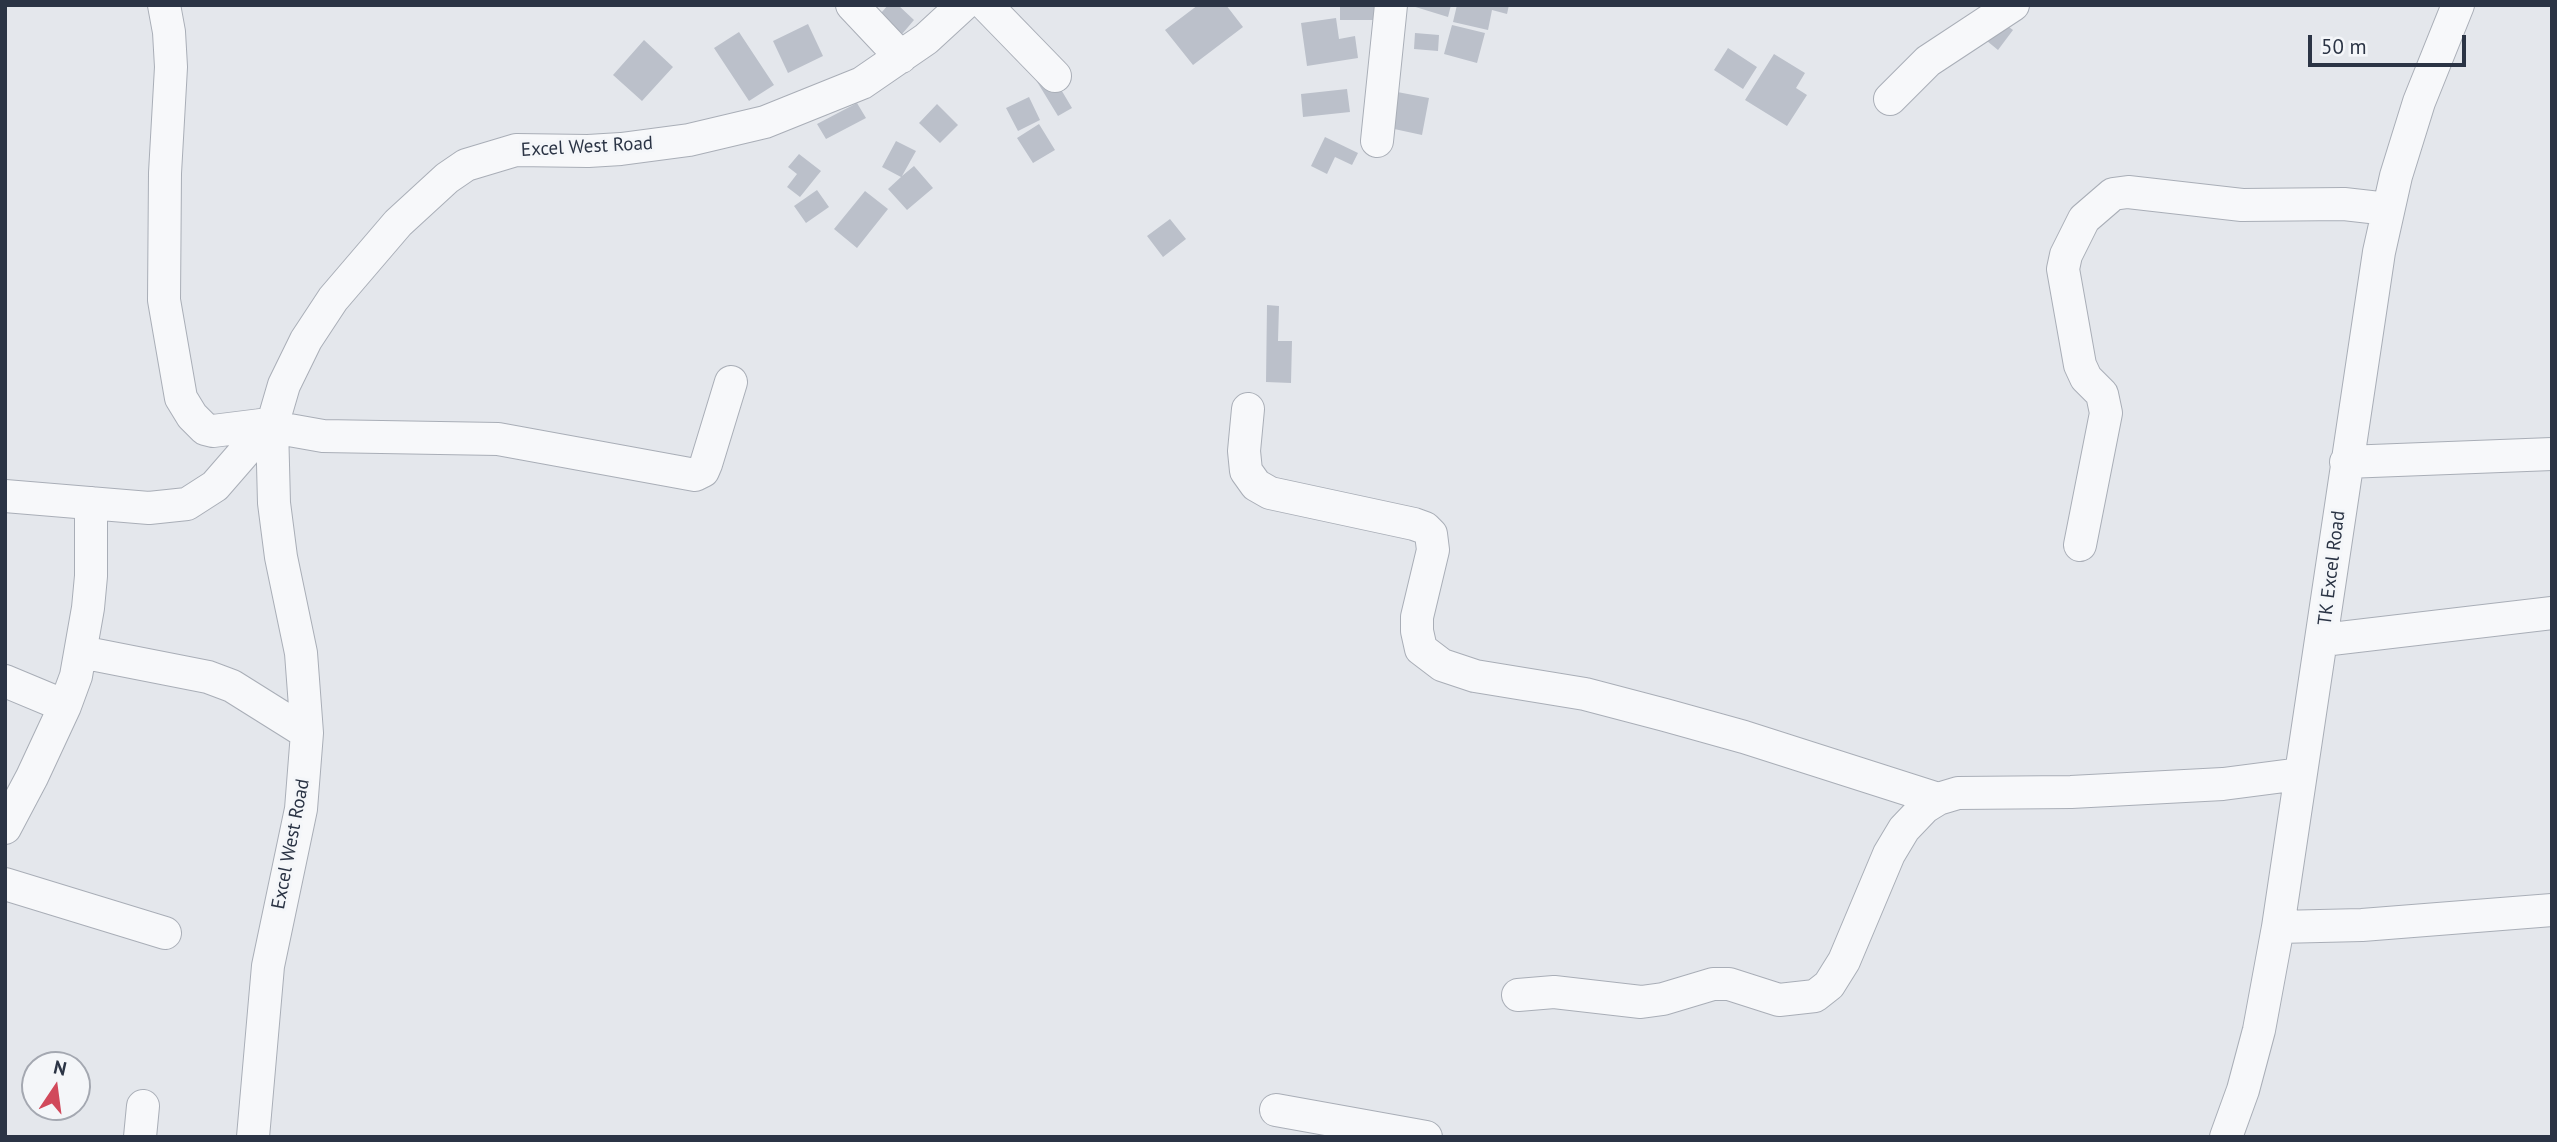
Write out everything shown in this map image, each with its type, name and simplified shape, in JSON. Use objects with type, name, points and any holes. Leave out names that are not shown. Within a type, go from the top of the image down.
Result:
[{"type":"street","points":[[164,5],[171,67],[163,280],[170,345],[179,388],[184,405],[205,429],[267,425],[335,437],[498,439],[695,475],[703,471],[706,464],[731,382]]},
{"type":"street","points":[[852,5],[901,57]]},
{"type":"street","name":"Excel West Road","points":[[253,1137],[268,966],[301,809],[307,733],[301,653],[281,557],[267,425],[306,340],[333,299],[398,223],[447,178],[466,165],[516,150],[621,149],[729,133],[765,122],[863,83],[926,39],[963,5]]},
{"type":"street","points":[[986,5],[1055,76]]},
{"type":"street","points":[[1377,141],[1391,5]]},
{"type":"street","points":[[1890,99],[1928,61],[2013,5]]},
{"type":"street","name":"TK Excel Road","points":[[2226,1137],[2243,1090],[2259,1030],[2278,927],[2379,251],[2388,209],[2419,102],[2458,5]]},
{"type":"street","points":[[2080,545],[2106,413],[2102,394],[2086,378],[2080,365],[2063,270],[2066,256],[2084,219],[2113,194],[2128,192],[2242,205],[2333,204],[2388,209]]},
{"type":"street","points":[[1248,409],[1244,452],[1246,471],[1256,485],[1270,493],[1414,524],[1425,528],[1431,534],[1433,550],[1417,631],[1421,649],[1442,665],[1475,676],[1586,694],[1665,715],[1744,737],[1938,799]]},
{"type":"street","points":[[5,496],[149,508],[187,504],[215,486],[267,425]]},
{"type":"street","points":[[2346,462],[2552,454]]},
{"type":"street","points":[[5,828],[65,706],[81,652],[91,576],[91,503]]},
{"type":"street","points":[[2323,640],[2552,613]]},
{"type":"street","points":[[81,652],[208,677],[232,686],[307,733]]},
{"type":"street","points":[[5,681],[65,706]]},
{"type":"street","points":[[1518,995],[1554,992],[1641,1002],[1662,999],[1701,986],[1729,984],[1779,1000],[1815,996],[1829,985],[1844,961],[1889,854],[1904,829],[1925,807],[1938,799],[1958,793],[2071,792],[2223,784],[2300,774]]},
{"type":"street","points":[[5,884],[165,933]]},
{"type":"street","points":[[2278,927],[2362,925],[2552,910]]},
{"type":"street","points":[[140,1137],[143,1105]]},
{"type":"street","points":[[1276,1110],[1426,1137]]},
{"type":"building","points":[[888,5],[898,5],[914,20],[897,40],[875,20]]},
{"type":"building","points":[[1198,5],[1226,5],[1243,27],[1193,65],[1165,30]]},
{"type":"building","points":[[1340,5],[1386,5],[1386,20],[1340,20]]},
{"type":"building","points":[[1409,5],[1451,5],[1448,17]]},
{"type":"building","points":[[1457,5],[1509,5],[1507,14],[1492,10],[1488,30],[1453,22]]},
{"type":"building","points":[[1336,18],[1339,39],[1355,36],[1358,58],[1307,66],[1301,23]]},
{"type":"building","points":[[2002,22],[2013,30],[1998,50],[1987,41]]},
{"type":"building","points":[[808,24],[823,56],[788,73],[773,41]]},
{"type":"building","points":[[1452,25],[1485,33],[1477,63],[1444,54]]},
{"type":"building","points":[[739,32],[774,85],[749,101],[714,48]]},
{"type":"building","points":[[1415,33],[1439,35],[1438,51],[1414,49]]},
{"type":"building","points":[[644,40],[673,67],[642,101],[613,75]]},
{"type":"building","points":[[1728,48],[1757,67],[1743,89],[1714,70]]},
{"type":"building","points":[[1774,54],[1805,73],[1796,88],[1807,95],[1787,126],[1745,100]]},
{"type":"building","points":[[1050,71],[1072,108],[1058,116],[1036,80]]},
{"type":"building","points":[[1347,89],[1350,112],[1303,117],[1301,94]]},
{"type":"building","points":[[1392,91],[1429,98],[1422,135],[1385,127]]},
{"type":"building","points":[[1029,97],[1040,120],[1018,131],[1006,108]]},
{"type":"building","points":[[857,103],[866,118],[826,139],[817,124]]},
{"type":"building","points":[[937,104],[958,125],[940,143],[919,123]]},
{"type":"building","points":[[1039,124],[1055,150],[1033,163],[1017,138]]},
{"type":"building","points":[[1325,137],[1358,153],[1352,165],[1335,157],[1327,174],[1311,166]]},
{"type":"building","points":[[896,141],[916,151],[902,176],[914,166],[933,188],[907,210],[888,189],[901,177],[882,167]]},
{"type":"building","points":[[799,154],[821,171],[800,197],[787,187],[797,174],[788,167]]},
{"type":"building","points":[[817,190],[829,207],[806,223],[794,206]]},
{"type":"building","points":[[865,191],[888,209],[857,248],[834,229]]},
{"type":"building","points":[[1170,219],[1186,239],[1163,257],[1147,236]]},
{"type":"building","points":[[1267,305],[1279,306],[1278,341],[1292,341],[1291,383],[1266,382]]}]
